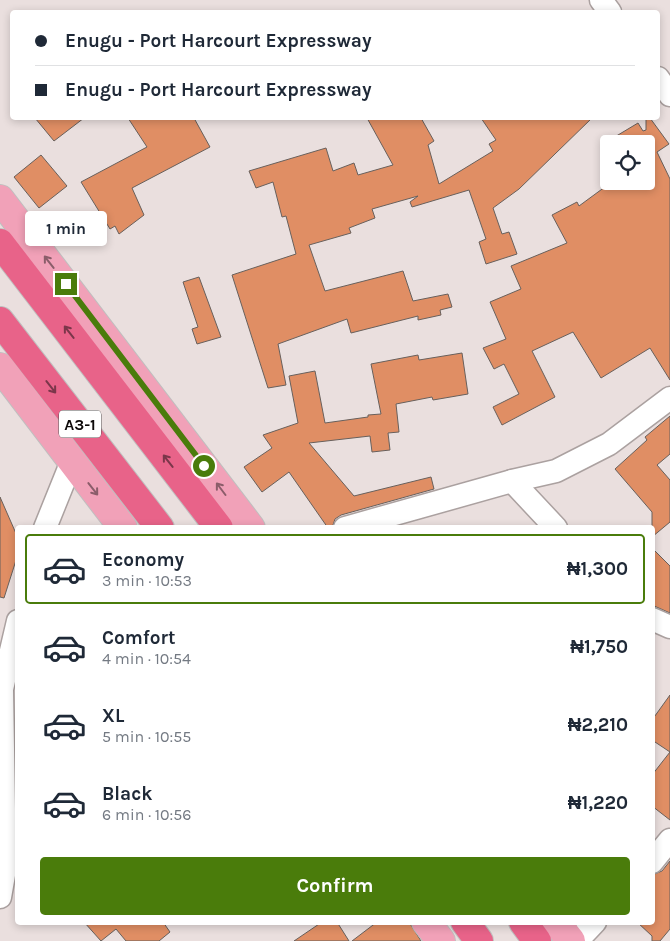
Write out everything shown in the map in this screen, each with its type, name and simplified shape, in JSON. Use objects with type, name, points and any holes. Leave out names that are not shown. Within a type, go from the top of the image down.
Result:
[{"type":"highway","name":"A3-1","points":[[0,243],[217,525]]},
{"type":"highway","name":"A3-1","points":[[0,320],[158,525]]},
{"type":"highway","points":[[467,925],[479,941]]},
{"type":"highway","points":[[525,925],[537,941]]},
{"type":"main road","points":[[0,199],[249,525]]},
{"type":"main road","points":[[0,367],[121,525]]},
{"type":"main road","points":[[428,925],[441,941]]},
{"type":"main road","points":[[558,925],[571,941]]},
{"type":"street","points":[[660,81],[670,96]]},
{"type":"street","points":[[356,525],[556,470],[609,444],[670,398]]},
{"type":"street","points":[[46,525],[72,461]]},
{"type":"street","points":[[512,481],[553,525]]},
{"type":"street","points":[[655,620],[670,627]]},
{"type":"street","points":[[0,897],[5,869],[2,689],[15,634]]},
{"type":"street","points":[[655,858],[670,840]]},
{"type":"street","points":[[577,941],[592,925]]},
{"type":"building","points":[[37,120],[81,120],[54,141]]},
{"type":"building","points":[[129,120],[195,120],[210,147],[132,188],[144,215],[119,234],[115,226],[110,229],[81,182],[147,147]]},
{"type":"building","points":[[368,120],[422,120],[434,141],[428,145],[439,184],[493,151],[489,144],[496,140],[482,120],[590,120],[519,189],[493,208],[502,234],[509,232],[517,254],[486,264],[479,242],[486,239],[469,190],[412,207],[410,202],[418,196],[372,209],[375,218],[349,228],[351,233],[309,245],[325,291],[403,271],[413,301],[448,294],[452,307],[440,310],[441,315],[418,320],[418,316],[351,333],[347,319],[278,344],[286,385],[268,388],[232,275],[296,254],[286,216],[282,217],[273,182],[256,188],[249,171],[326,148],[333,171],[354,163],[358,175],[393,165]]},
{"type":"building","points":[[646,120],[651,120],[669,144],[657,152],[670,179],[670,380],[650,348],[601,378],[573,332],[532,351],[555,397],[502,425],[493,407],[519,394],[504,364],[494,369],[483,348],[506,339],[490,302],[521,289],[511,266],[567,243],[552,215],[577,202],[579,206],[601,190],[655,190],[655,135],[618,135],[638,123],[643,131],[646,130]]},
{"type":"building","points":[[41,155],[67,186],[39,208],[14,177]]},
{"type":"building","points":[[199,277],[221,337],[197,344],[192,329],[198,327],[183,282]]},
{"type":"building","points":[[462,353],[468,394],[433,400],[432,397],[396,404],[399,432],[388,433],[390,450],[372,452],[370,436],[309,443],[354,496],[431,477],[434,489],[341,515],[335,519],[333,525],[326,525],[289,472],[262,492],[244,467],[272,448],[263,435],[298,423],[289,376],[315,371],[325,423],[381,414],[371,364],[418,355],[419,360]]},
{"type":"building","points":[[670,416],[670,454],[657,465],[670,480],[670,522],[655,534],[655,525],[652,525],[652,512],[615,469],[647,440],[645,437]]},
{"type":"building","points":[[0,497],[15,531],[15,563],[4,598],[0,597]]},
{"type":"building","points":[[655,551],[670,566],[670,613],[655,606]]},
{"type":"building","points":[[670,695],[670,752],[655,742],[655,716]]},
{"type":"building","points":[[670,752],[670,820],[655,808],[655,771]]},
{"type":"building","points":[[670,861],[670,929],[660,941],[652,941],[652,936],[640,925],[655,925],[655,874],[662,871]]},
{"type":"building","points":[[87,925],[165,925],[170,932],[159,941],[126,941],[116,929],[101,941]]},
{"type":"building","points":[[318,925],[339,925],[349,941],[294,941]]},
{"type":"building","points":[[373,925],[411,925],[421,941],[352,941]]},
{"type":"route","points":[[66,284],[204,466]]}]
